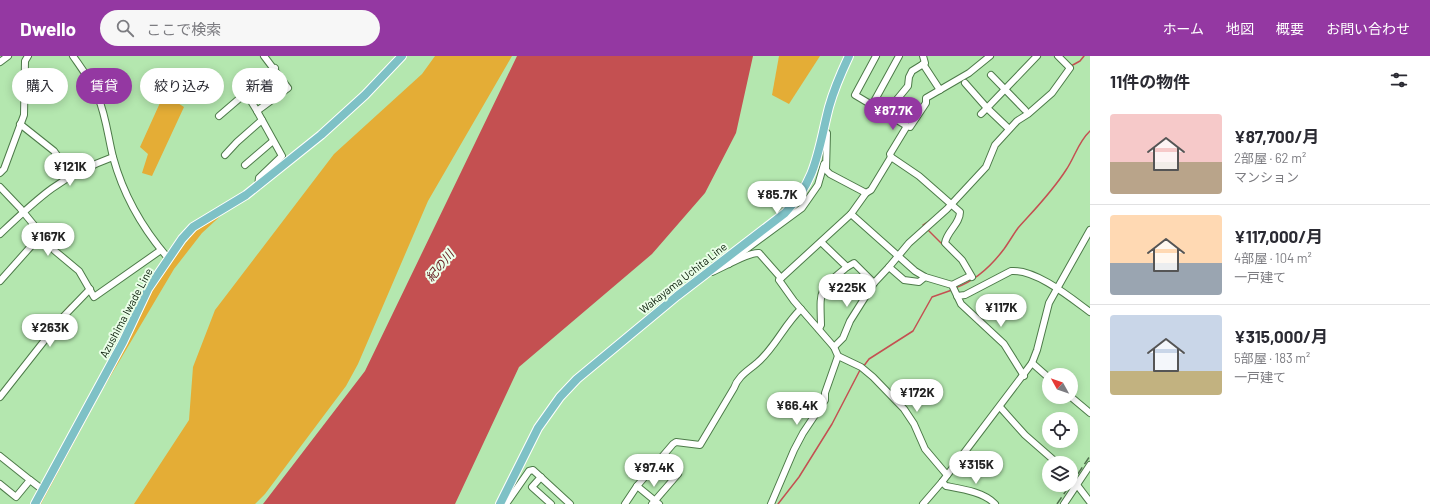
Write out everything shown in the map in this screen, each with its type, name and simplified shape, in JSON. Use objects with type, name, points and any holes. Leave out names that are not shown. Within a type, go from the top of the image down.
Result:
[{"type":"main road","name":"Azushima Iwade Line","points":[[35,504],[123,342],[148,289],[168,258],[193,227],[258,186],[320,135],[359,100],[402,56]]},
{"type":"main road","name":"Wakayama Uchita Line","points":[[500,504],[538,428],[560,397],[577,379],[710,270],[785,213],[798,199],[814,169],[838,80],[850,56]]},
{"type":"street","points":[[0,62],[8,56]]},
{"type":"street","points":[[0,174],[4,169],[24,115],[25,61],[28,56]]},
{"type":"street","points":[[73,56],[86,74],[98,97],[113,157],[129,200],[161,250],[168,258]]},
{"type":"street","points":[[264,56],[275,68]]},
{"type":"street","points":[[876,56],[855,95],[871,106],[907,126]]},
{"type":"street","points":[[871,106],[899,56]]},
{"type":"street","points":[[885,114],[908,86],[909,77],[912,72],[925,63],[923,56]]},
{"type":"street","points":[[781,278],[851,214],[866,192],[871,190],[891,157],[890,154],[907,126],[910,127],[926,103],[926,98],[969,73],[990,56]]},
{"type":"street","points":[[981,114],[1037,56]]},
{"type":"street","points":[[834,347],[842,338],[853,316],[874,283],[922,230],[951,205],[986,167],[995,145],[1009,129],[1052,92],[1070,68],[1058,56]]},
{"type":"street","points":[[923,64],[940,90]]},
{"type":"street","points":[[991,75],[1025,110]]},
{"type":"street","points":[[965,83],[987,108],[1009,129]]},
{"type":"street","points":[[219,116],[233,104]]},
{"type":"street","points":[[253,104],[282,156],[259,178],[258,186]]},
{"type":"street","points":[[257,111],[266,104]]},
{"type":"street","points":[[225,155],[262,120]]},
{"type":"street","points":[[20,124],[54,151],[71,175]]},
{"type":"street","points":[[729,264],[733,259],[802,208],[818,184],[825,161],[828,133],[824,130]]},
{"type":"street","points":[[245,165],[273,141]]},
{"type":"street","points":[[0,234],[38,198],[71,175],[113,157]]},
{"type":"street","points":[[851,214],[915,271],[926,277],[953,286],[971,277],[962,260],[945,243],[960,217],[960,212],[919,176],[891,157]]},
{"type":"street","points":[[825,161],[826,170],[830,174],[866,192]]},
{"type":"street","points":[[0,187],[55,251],[79,271],[94,297],[161,250]]},
{"type":"street","points":[[922,504],[942,482],[976,435],[1024,376],[1032,363],[1037,350],[1049,303],[1090,230]]},
{"type":"street","points":[[0,281],[41,235]]},
{"type":"street","points":[[821,242],[846,267]]},
{"type":"street","points":[[710,270],[712,272],[750,253],[759,253],[781,278],[779,280],[801,310],[834,347],[838,356],[863,369],[904,409],[914,424],[925,449],[947,475]]},
{"type":"street","points":[[819,329],[821,325],[820,295],[822,289],[846,267],[854,263],[874,283]]},
{"type":"street","points":[[889,266],[904,280],[919,282],[926,277]]},
{"type":"street","points":[[956,295],[964,295],[1011,271],[1016,271],[1031,274],[1090,312]]},
{"type":"street","points":[[953,286],[956,295],[967,310],[1004,344],[1024,376]]},
{"type":"street","points":[[0,397],[63,317],[90,289]]},
{"type":"street","points":[[625,504],[637,486],[673,444],[676,442],[700,445],[734,388],[737,380],[758,363],[781,336],[791,319],[801,310]]},
{"type":"street","points":[[771,504],[794,450],[826,400],[825,393],[838,356]]},
{"type":"street","points":[[1032,363],[1042,372]]},
{"type":"street","points":[[1078,403],[1090,413]]},
{"type":"street","points":[[1000,407],[1025,435],[1049,456]]},
{"type":"street","points":[[0,456],[43,490]]},
{"type":"street","points":[[1078,483],[1090,465]]},
{"type":"street","points":[[506,504],[529,471],[533,470],[570,504]]},
{"type":"street","points":[[637,486],[655,503],[678,474]]},
{"type":"street","points":[[541,477],[532,486],[551,504]]},
{"type":"street","points":[[0,484],[16,497],[30,480]]},
{"type":"street","points":[[942,482],[946,486],[982,494],[989,497],[995,504]]},
{"type":"street","points":[[1078,485],[1090,502]]},
{"type":"street","points":[[1064,504],[1072,492]]},
{"type":"shaded area","points":[[435,56],[512,56],[428,201],[358,364],[346,386],[265,494],[255,504],[134,504],[189,420],[193,367],[215,310],[334,154],[422,74]]},
{"type":"shaded area","points":[[779,56],[820,56],[789,104],[772,95]]},
{"type":"shaded area","points":[[159,104],[179,104],[184,107],[152,176],[142,173],[148,154],[140,147]]},
{"type":"shaded area","points":[[228,209],[202,233],[174,269],[101,392],[41,504],[38,504],[152,288],[193,233]]},
{"type":"water","name":"紀の川","points":[[517,56],[753,56],[736,133],[705,193],[652,254],[519,367],[455,504],[263,504],[365,371]]},
{"type":"waterway","points":[[1071,66],[1080,61],[1084,56]]},
{"type":"waterway","points":[[955,288],[976,277],[999,255],[1018,228],[1061,178],[1082,140],[1090,131]]},
{"type":"waterway","points":[[924,226],[923,225],[932,219]]},
{"type":"waterway","points":[[927,229],[944,246]]},
{"type":"waterway","points":[[863,367],[869,359],[913,331],[932,297],[952,290]]},
{"type":"waterway","points":[[61,315],[70,305]]},
{"type":"waterway","points":[[778,504],[799,477],[832,424],[860,370]]},
{"type":"railway","points":[[1078,474],[1090,456]]},
{"type":"railway","points":[[1057,504],[1065,492]]}]
